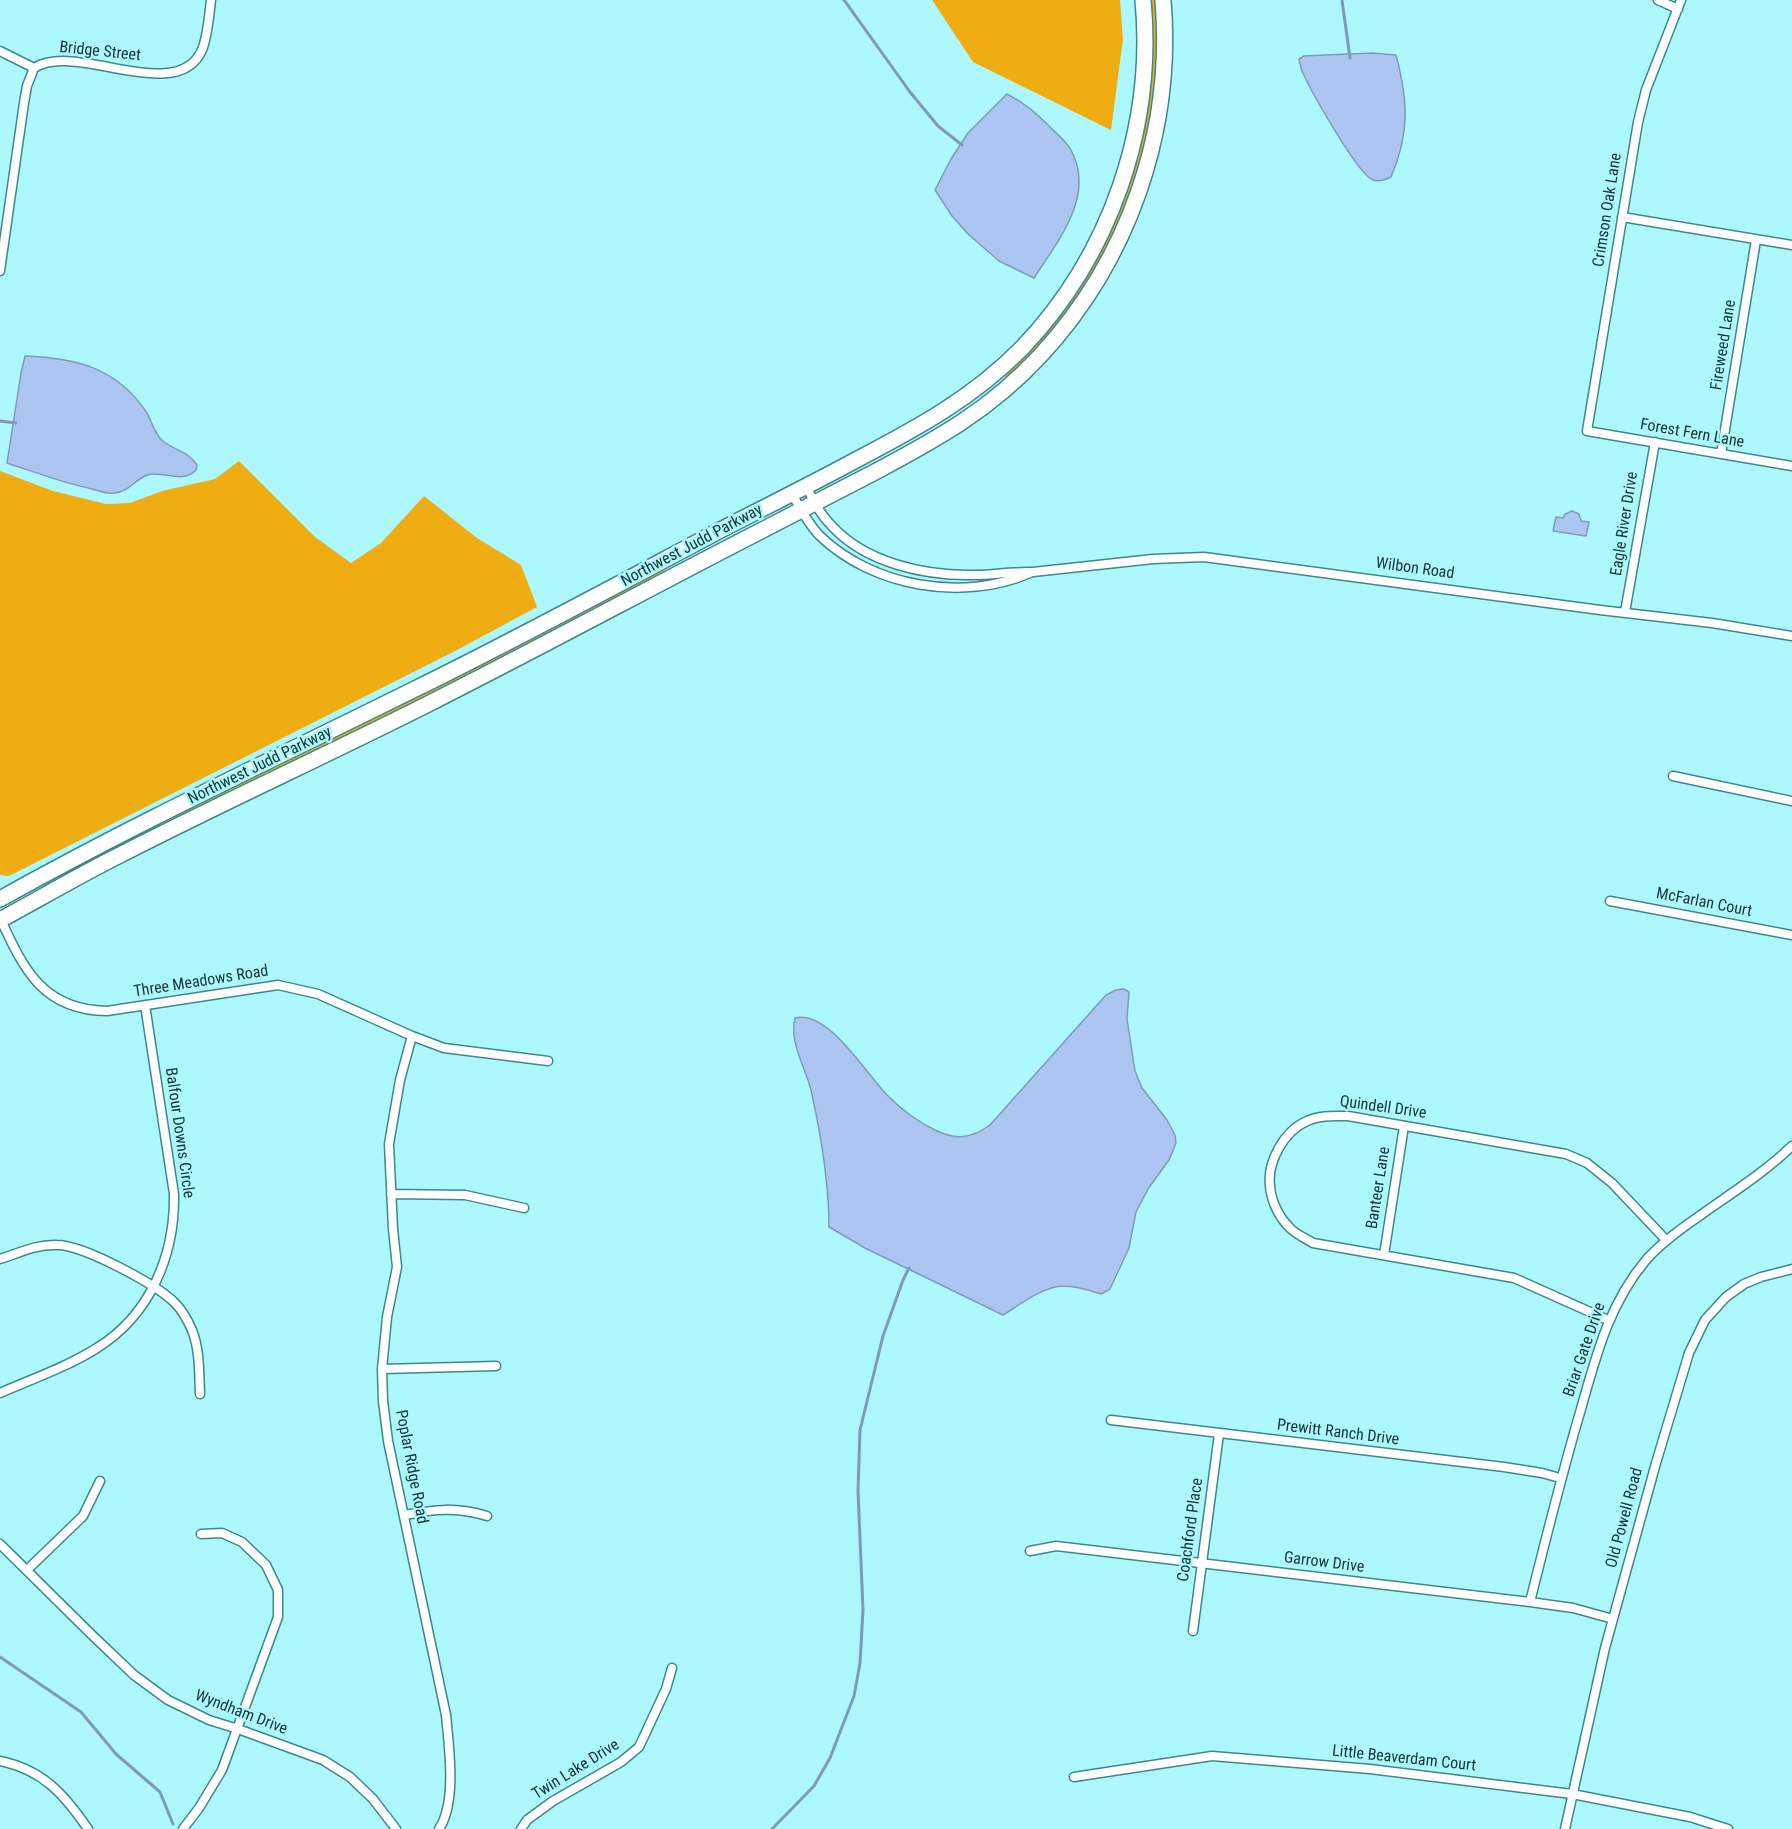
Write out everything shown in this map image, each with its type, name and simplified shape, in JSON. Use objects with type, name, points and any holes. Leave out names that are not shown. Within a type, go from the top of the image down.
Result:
[{"type":"highway","name":"Northwest Judd Parkway","points":[[0,899],[112,838],[419,687],[792,494],[934,418],[971,393],[1022,348],[1052,314],[1085,263],[1119,191],[1131,155],[1143,89],[1145,45],[1143,0]]},
{"type":"highway","name":"Northwest Judd Parkway","points":[[0,919],[118,856],[429,704],[942,436],[974,415],[1013,383],[1060,332],[1108,262],[1126,223],[1155,136],[1164,62],[1162,0]]},
{"type":"street","name":"Bridge Street","points":[[34,68],[52,61],[156,74],[174,72],[188,66],[202,50],[212,0]]},
{"type":"street","points":[[1658,0],[1678,9]]},
{"type":"street","name":"Crimson Oak Lane","points":[[1587,431],[1638,122],[1646,90],[1681,0]]},
{"type":"street","points":[[0,51],[34,68],[24,103],[2,242],[0,271]]},
{"type":"street","points":[[1622,217],[1792,245]]},
{"type":"street","name":"Fireweed Lane","points":[[1721,454],[1756,240]]},
{"type":"street","name":"Forest Fern Lane","points":[[1587,431],[1792,466]]},
{"type":"street","name":"Eagle River Drive","points":[[1625,612],[1655,442]]},
{"type":"street","name":"Wilbon Road","points":[[806,486],[832,527],[851,542],[877,556],[910,568],[933,573],[964,575],[1034,572],[1153,559],[1204,557],[1712,623],[1792,636]]},
{"type":"street","name":"Wilbon Road","points":[[792,494],[818,535],[868,568],[902,580],[941,587],[979,587],[1018,579],[1034,572]]},
{"type":"street","points":[[1673,776],[1792,801]]},
{"type":"street","name":"McFarlan Court","points":[[1610,901],[1792,935]]},
{"type":"street","name":"Three Meadows Road","points":[[0,919],[35,982],[60,1001],[90,1011],[107,1011],[278,985],[318,994],[444,1048],[548,1061]]},
{"type":"street","name":"Balfour Downs Circle","points":[[0,1393],[82,1356],[99,1346],[131,1319],[155,1287],[169,1250],[174,1202],[145,1005]]},
{"type":"street","name":"Poplar Ridge Road","points":[[412,1036],[400,1080],[389,1144],[397,1267],[387,1317],[382,1369],[383,1401],[388,1442],[447,1726],[450,1802],[439,1829]]},
{"type":"street","name":"Quindell Drive","points":[[1608,1320],[1514,1278],[1312,1243],[1290,1228],[1274,1205],[1269,1185],[1273,1161],[1286,1137],[1306,1121],[1327,1116],[1348,1116],[1566,1154],[1587,1163],[1612,1183],[1666,1240]]},
{"type":"street","name":"Banteer Lane","points":[[1384,1255],[1404,1126]]},
{"type":"street","name":"Briar Gate Drive","points":[[1530,1602],[1560,1479],[1608,1320],[1620,1297],[1645,1261],[1666,1240],[1757,1176],[1792,1146]]},
{"type":"street","points":[[391,1194],[465,1195],[524,1208]]},
{"type":"street","points":[[0,1259],[44,1245],[73,1246],[155,1287],[176,1304],[192,1331],[197,1352],[200,1394]]},
{"type":"street","name":"Old Powell Road","points":[[1565,1829],[1613,1619],[1680,1377],[1696,1336],[1706,1320],[1726,1297],[1744,1284],[1792,1269]]},
{"type":"street","points":[[382,1369],[496,1366]]},
{"type":"street","name":"Prewitt Ranch Drive","points":[[1111,1420],[1504,1467],[1542,1473],[1560,1479]]},
{"type":"street","name":"Coachford Place","points":[[1193,1631],[1219,1434]]},
{"type":"street","points":[[27,1569],[83,1516],[100,1481]]},
{"type":"street","points":[[405,1515],[435,1509],[464,1511],[487,1516]]},
{"type":"street","points":[[183,1829],[222,1770],[278,1617],[278,1590],[266,1565],[242,1542],[222,1533],[201,1534]]},
{"type":"street","name":"Wyndham Drive","points":[[0,1544],[134,1675],[168,1700],[209,1720],[322,1760],[350,1778],[373,1799],[396,1829]]},
{"type":"street","name":"Garrow Drive","points":[[1030,1551],[1056,1546],[1530,1602],[1573,1608],[1613,1619]]},
{"type":"street","name":"Twin Lake Drive","points":[[521,1829],[527,1820],[553,1801],[621,1762],[639,1748],[666,1689],[672,1668]]},
{"type":"street","name":"Little Beaverdam Court","points":[[1074,1777],[1212,1756],[1370,1769],[1572,1794],[1690,1817],[1728,1829]]},
{"type":"street","points":[[0,1761],[21,1767],[57,1789],[70,1802],[88,1829]]},
{"type":"shaded area","points":[[932,0],[1120,0],[1123,39],[1111,130],[973,62]]},
{"type":"shaded area","points":[[1149,0],[1157,0],[1157,82],[1143,161],[1120,223],[1093,276],[1047,339],[1008,379],[1005,376],[1038,339],[1115,218]]},
{"type":"shaded area","points":[[239,461],[315,537],[351,563],[381,543],[424,496],[477,538],[521,565],[537,607],[457,650],[9,876],[0,875],[0,471],[53,491],[106,504],[130,503],[162,491],[215,479]]},
{"type":"shaded area","points":[[662,568],[664,571],[641,587],[407,708],[142,837],[140,834],[159,821]]},
{"type":"water","points":[[1372,53],[1396,55],[1405,102],[1404,131],[1397,161],[1391,177],[1380,181],[1373,180],[1366,175],[1346,149],[1308,83],[1299,59],[1304,56]]},
{"type":"water","points":[[1007,94],[1031,109],[1063,139],[1072,152],[1078,169],[1079,186],[1070,218],[1034,278],[999,261],[968,234],[952,216],[935,190],[968,133]]},
{"type":"water","points":[[25,356],[61,359],[77,363],[107,375],[121,384],[145,410],[161,439],[189,456],[197,465],[196,470],[181,477],[147,475],[125,490],[112,493],[70,484],[7,463]]},
{"type":"water","points":[[1572,511],[1579,514],[1581,521],[1589,522],[1586,536],[1553,531],[1556,517],[1563,518],[1565,514]]},
{"type":"water","points":[[1124,989],[1129,992],[1127,1019],[1135,1071],[1142,1088],[1167,1120],[1175,1135],[1176,1143],[1169,1160],[1148,1189],[1136,1212],[1129,1248],[1110,1289],[1101,1294],[1073,1287],[1056,1287],[1032,1297],[1003,1315],[865,1248],[829,1227],[828,1192],[821,1141],[811,1090],[794,1036],[795,1018],[808,1018],[820,1023],[846,1046],[887,1095],[903,1110],[928,1126],[956,1137],[976,1133],[990,1125],[1106,995]]},
{"type":"waterway","points":[[844,0],[910,92],[938,126],[962,145]]},
{"type":"waterway","points":[[1342,0],[1350,58]]},
{"type":"waterway","points":[[0,421],[16,423]]},
{"type":"waterway","points":[[772,1829],[814,1786],[830,1758],[854,1696],[860,1663],[863,1610],[858,1491],[860,1430],[883,1336],[909,1268]]},
{"type":"waterway","points":[[0,1657],[81,1712],[116,1754],[160,1792],[173,1824]]}]
